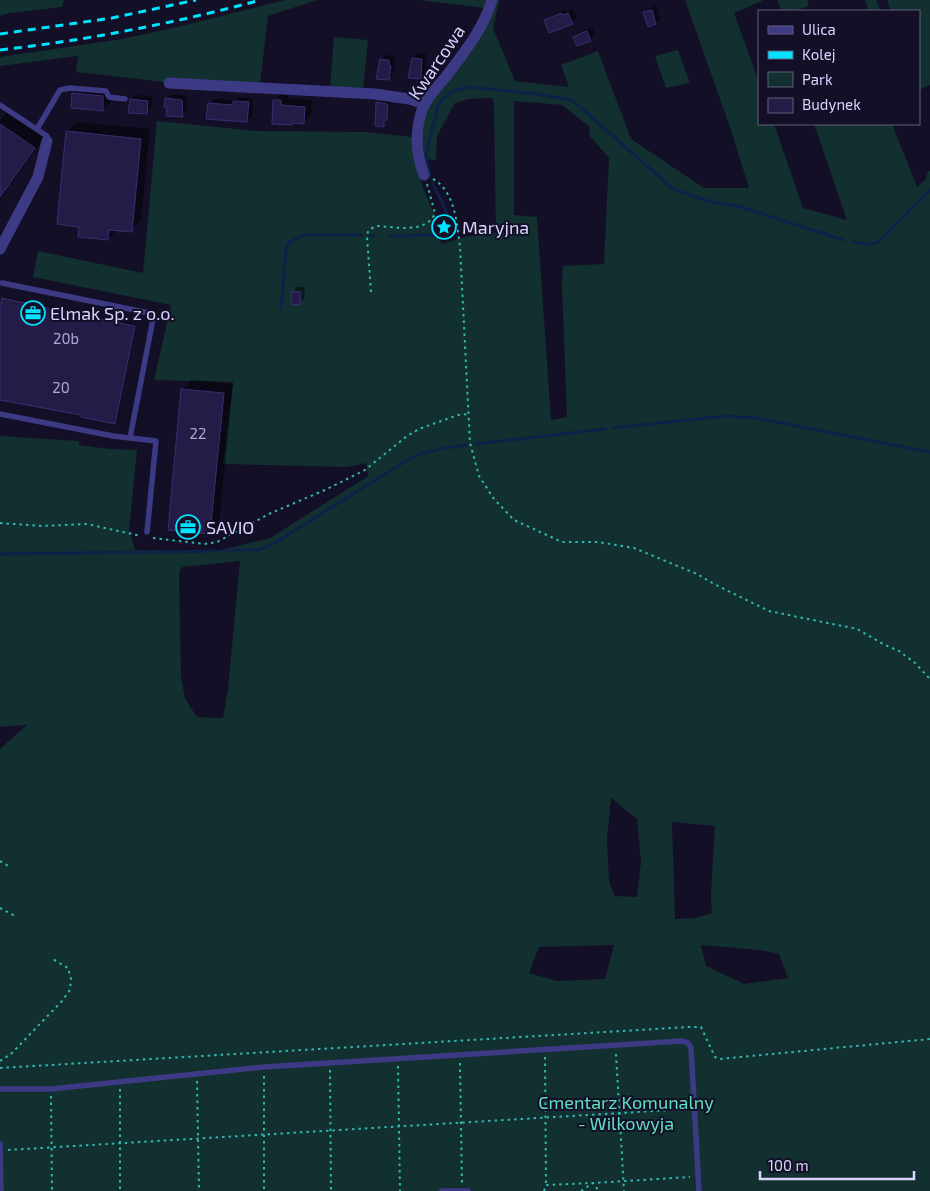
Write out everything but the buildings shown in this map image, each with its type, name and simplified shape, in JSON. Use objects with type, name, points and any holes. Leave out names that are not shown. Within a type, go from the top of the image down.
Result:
[{"type":"street","name":"Kwarcowa","points":[[424,175],[418,157],[417,137],[422,111],[425,104],[470,44],[484,21],[492,0]]},
{"type":"street","points":[[169,83],[375,94],[409,99],[425,104]]},
{"type":"street","points":[[0,249],[38,177],[47,141]]},
{"type":"lane","points":[[37,129],[60,90],[70,88],[106,91],[109,97],[125,99]]},
{"type":"lane","points":[[0,105],[47,136],[47,141]]},
{"type":"lane","points":[[2,283],[154,314],[130,438]]},
{"type":"lane","points":[[0,414],[156,441],[147,532]]},
{"type":"lane","points":[[0,1089],[50,1089],[197,1072],[264,1067],[682,1042],[688,1044],[691,1048],[698,1191]]},
{"type":"lane","points":[[0,1144],[1,1191]]},
{"type":"lane","points":[[442,1191],[468,1191]]},
{"type":"path","points":[[371,292],[368,230],[378,226],[418,227],[428,224],[432,220],[435,208],[424,175]]},
{"type":"path","points":[[424,175],[436,181],[445,190],[457,224],[460,246],[470,443],[479,476],[494,499],[514,520],[562,542],[598,542],[634,548],[697,574],[769,611],[857,629],[883,644],[900,651],[930,679]]},
{"type":"path","points":[[0,524],[42,526],[87,524],[147,537],[204,544],[217,542],[271,512],[325,490],[365,470],[407,436],[419,429],[458,415],[468,414]]},
{"type":"path","points":[[0,861],[10,866]]},
{"type":"path","points":[[0,908],[15,916]]},
{"type":"path","points":[[0,1061],[11,1054],[62,1001],[70,990],[71,979],[68,968],[51,958]]},
{"type":"path","points":[[616,1046],[624,1191]]},
{"type":"path","points":[[544,1191],[546,1185],[545,1050]]},
{"type":"path","points":[[460,1055],[462,1191]]},
{"type":"path","points":[[398,1059],[400,1191]]},
{"type":"path","points":[[330,1063],[330,1191]]},
{"type":"path","points":[[264,1067],[264,1191]]},
{"type":"path","points":[[197,1072],[199,1191]]},
{"type":"path","points":[[120,1082],[120,1191]]},
{"type":"path","points":[[50,1089],[52,1191]]},
{"type":"path","points":[[0,1151],[331,1132],[694,1108]]},
{"type":"path","points":[[546,1185],[698,1176]]},
{"type":"path","points":[[581,1191],[593,1183]]},
{"type":"path","points":[[593,1183],[599,1191]]},
{"type":"green space","points":[[0,0],[64,0],[62,7],[9,13],[0,16]]},
{"type":"green space","points":[[285,0],[317,0],[268,16],[260,84],[170,80],[164,82],[76,72],[78,56],[0,66],[0,57],[122,39]]},
{"type":"green space","points":[[419,0],[486,0],[484,8]]},
{"type":"green space","name":"Cmentarz Komunalny - Wilkowyja","points":[[496,0],[502,0],[499,1],[493,28],[515,81],[569,87],[561,65],[598,51],[631,139],[704,188],[749,188],[731,130],[685,0],[761,0],[734,13],[758,79],[758,125],[774,125],[803,208],[847,220],[814,125],[892,125],[917,187],[926,179],[928,171],[930,171],[930,1191],[0,1191],[0,749],[27,725],[0,727],[0,436],[79,441],[79,445],[137,450],[129,530],[135,550],[217,551],[270,538],[368,476],[366,463],[347,467],[223,464],[233,382],[154,380],[171,305],[33,277],[38,251],[143,273],[157,121],[257,131],[365,132],[413,137],[418,169],[428,201],[438,219],[436,230],[442,244],[463,237],[496,233],[494,105],[492,98],[469,99],[455,103],[437,136],[436,160],[422,159],[420,142],[428,104]],"holes":[[[514,101],[562,105],[590,127],[589,135],[609,158],[604,264],[563,266],[562,286],[567,417],[551,420],[537,217],[514,215]],[[240,561],[228,689],[223,718],[197,717],[185,699],[181,676],[179,573],[182,567]],[[611,798],[637,819],[641,862],[637,897],[615,896],[609,882],[607,840]],[[672,822],[715,826],[711,895],[712,913],[696,918],[675,919]],[[614,945],[605,979],[557,981],[529,973],[539,947]],[[701,945],[759,950],[779,954],[788,978],[744,984],[706,966]]]},
{"type":"green space","points":[[777,0],[807,0],[809,6],[798,10],[782,10]]},
{"type":"green space","points":[[865,0],[876,0],[881,10],[869,10]]},
{"type":"green space","points":[[887,0],[930,0],[930,85],[920,90],[920,10],[891,10]]},
{"type":"green space","points":[[334,37],[368,40],[363,89],[330,88]]},
{"type":"green space","points":[[678,50],[690,83],[666,88],[655,56]]},
{"type":"waterway","points":[[430,174],[426,154],[438,106],[451,92],[468,87],[537,94],[572,100],[673,189],[711,202],[738,206],[843,240]]},
{"type":"waterway","points":[[390,236],[442,235],[448,231],[450,222],[433,184]]},
{"type":"waterway","points":[[853,242],[872,244],[880,241],[930,190]]},
{"type":"waterway","points":[[281,309],[286,249],[289,242],[304,235],[362,235]]},
{"type":"waterway","points":[[370,236],[375,236]]},
{"type":"waterway","points":[[613,428],[725,416],[756,418],[930,452]]},
{"type":"waterway","points":[[475,444],[605,429]]},
{"type":"waterway","points":[[223,550],[258,550],[273,544],[411,458],[431,451],[466,445]]},
{"type":"waterway","points":[[157,552],[217,551]]},
{"type":"waterway","points":[[0,554],[152,552]]},
{"type":"railway","points":[[0,34],[112,18],[196,0]]},
{"type":"railway","points":[[0,50],[131,30],[261,0]]},
{"type":"place","name":"Maryjna","points":[[444,227]]},
{"type":"place","name":"Elmak Sp. z o.o.","points":[[33,313]]},
{"type":"place","name":"SAVIO","points":[[188,527]]}]
